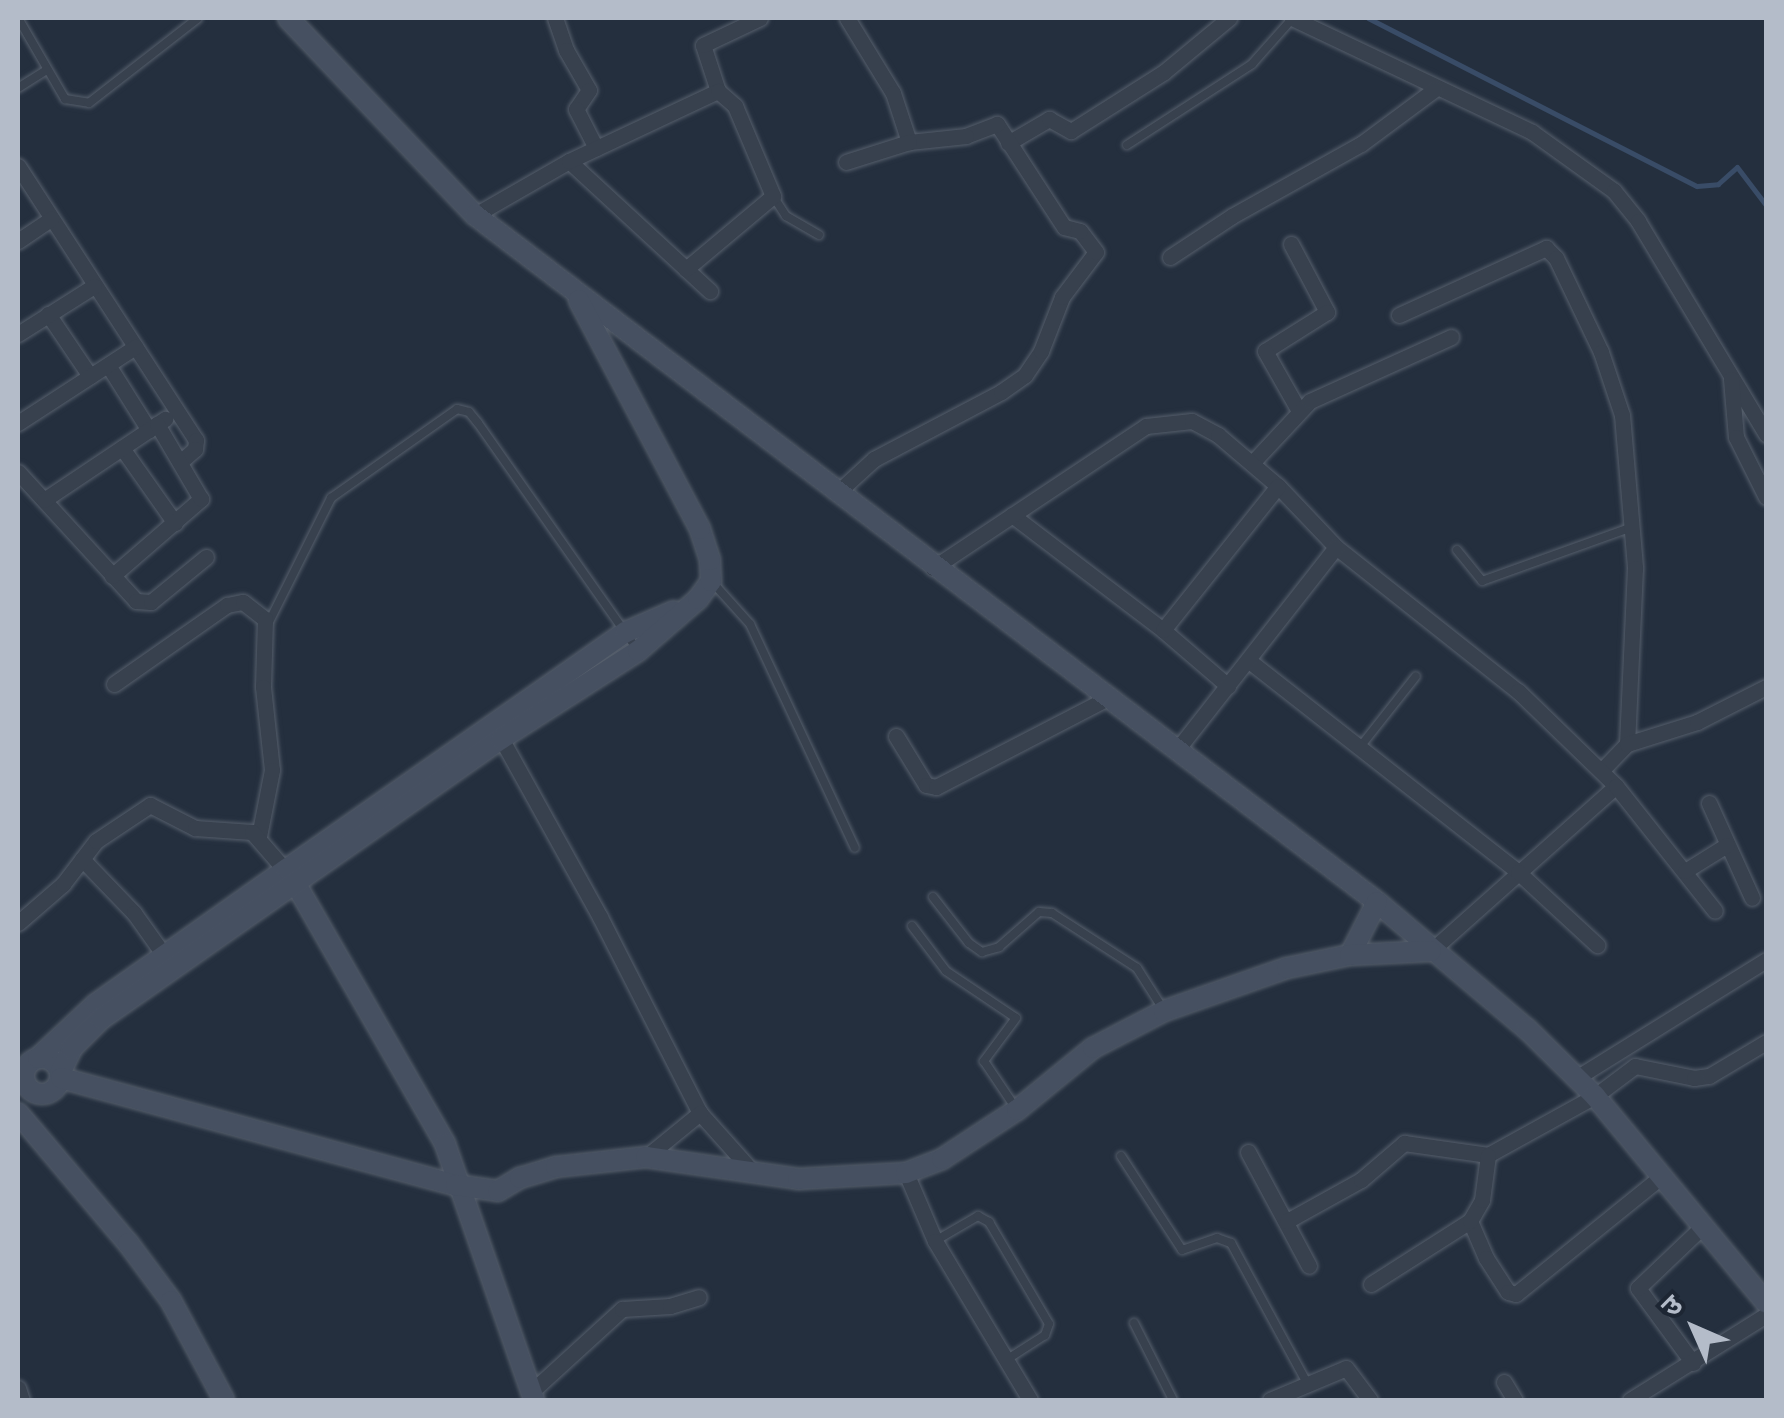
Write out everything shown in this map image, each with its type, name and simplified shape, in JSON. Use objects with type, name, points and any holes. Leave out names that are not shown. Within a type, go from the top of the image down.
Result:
[{"type":"street","points":[[555,18],[566,50],[589,90],[576,110],[596,148]]},
{"type":"street","points":[[686,269],[773,196],[735,106],[718,91],[703,44],[760,18]]},
{"type":"street","points":[[847,18],[893,93],[909,142]]},
{"type":"street","points":[[1008,143],[1048,119],[1070,131],[1164,72],[1229,18]]},
{"type":"street","points":[[1293,18],[1532,132],[1614,192],[1638,221],[1766,434]]},
{"type":"street","points":[[294,19],[476,215],[933,568],[1377,902],[1578,1077],[1766,1303]]},
{"type":"street","points":[[1170,257],[1232,216],[1362,144],[1435,89]]},
{"type":"street","points":[[476,215],[569,161],[718,91]]},
{"type":"street","points":[[838,492],[874,459],[1001,392],[1025,375],[1042,351],[1062,297],[1094,257],[1096,248],[1080,231],[1064,227],[1000,126],[993,124],[966,136],[909,142],[846,162]]},
{"type":"street","points":[[569,161],[710,291]]},
{"type":"street","points":[[18,166],[197,446],[181,461]]},
{"type":"street","points":[[18,241],[51,219]]},
{"type":"street","points":[[1291,244],[1327,312],[1265,350],[1298,409]]},
{"type":"street","points":[[1399,315],[1540,250],[1550,252],[1617,396],[1634,526],[1627,744]]},
{"type":"street","points":[[18,334],[94,286]]},
{"type":"street","points":[[497,732],[638,651],[698,600],[710,580],[710,560],[700,529],[575,292]]},
{"type":"street","points":[[48,314],[90,376]]},
{"type":"street","points":[[1252,462],[1298,409],[1451,337]]},
{"type":"street","points":[[18,423],[135,347]]},
{"type":"street","points":[[108,365],[181,461],[201,499],[112,576]]},
{"type":"street","points":[[1731,375],[1736,437],[1766,496]]},
{"type":"street","points":[[44,500],[176,410]]},
{"type":"street","points":[[933,568],[1146,426],[1192,422],[1252,462],[1336,547],[1518,691],[1616,786],[1715,911]]},
{"type":"street","points":[[122,448],[176,524]]},
{"type":"street","points":[[18,472],[136,602],[150,602],[206,557]]},
{"type":"street","points":[[1163,630],[1278,486]]},
{"type":"street","points":[[1012,515],[1163,630],[1228,686]]},
{"type":"street","points":[[1176,751],[1336,547]]},
{"type":"street","points":[[224,1400],[171,1301],[128,1242],[21,1124],[28,1073],[96,1004],[164,955],[497,732],[626,632],[698,600]]},
{"type":"street","points":[[114,684],[237,601],[268,624],[264,687],[272,785],[259,836]]},
{"type":"street","points":[[1248,660],[1518,872],[1597,945]]},
{"type":"street","points":[[1601,771],[1627,744],[1697,722],[1766,687]]},
{"type":"street","points":[[896,736],[926,784],[936,786],[1106,699]]},
{"type":"street","points":[[497,732],[600,916],[700,1113],[750,1169]]},
{"type":"street","points":[[472,1231],[498,1191],[520,1178],[556,1167],[646,1158],[750,1169],[798,1179],[906,1173],[942,1159],[1017,1110],[1093,1048],[1164,1011],[1287,968],[1350,954],[1431,951],[1616,786]]},
{"type":"street","points":[[1709,804],[1752,898]]},
{"type":"street","points":[[18,923],[51,896],[96,841],[150,806],[188,826],[238,828],[259,836],[289,874],[445,1144],[532,1397],[622,1309],[670,1306],[699,1297]]},
{"type":"street","points":[[1685,871],[1727,845]]},
{"type":"street","points":[[82,859],[134,913],[164,955]]},
{"type":"street","points":[[28,1073],[48,1094],[72,1048],[101,1018],[289,874]]},
{"type":"street","points":[[1350,954],[1377,902]]},
{"type":"street","points":[[1578,1077],[1766,960]]},
{"type":"street","points":[[1287,1221],[1360,1180],[1404,1143],[1488,1154],[1595,1096],[1634,1066],[1694,1078],[1710,1076],[1766,1042]]},
{"type":"street","points":[[28,1073],[49,1059],[61,1075],[456,1185],[498,1191]]},
{"type":"street","points":[[646,1158],[700,1113]]},
{"type":"street","points":[[1248,1152],[1309,1266]]},
{"type":"street","points":[[1370,1284],[1470,1221],[1482,1200],[1488,1154]]},
{"type":"street","points":[[906,1173],[935,1240],[1030,1400]]},
{"type":"street","points":[[1470,1221],[1497,1275],[1508,1292],[1516,1294],[1662,1175]]},
{"type":"street","points":[[1693,1363],[1638,1288],[1703,1226]]},
{"type":"street","points":[[1630,1400],[1766,1315]]},
{"type":"street","points":[[1270,1400],[1346,1368],[1370,1400]]},
{"type":"street","points":[[1504,1382],[1515,1400]]},
{"type":"street","points":[[18,1388],[22,1400]]},
{"type":"lane","points":[[18,18],[65,99],[89,104],[198,18]]},
{"type":"lane","points":[[1127,145],[1252,64],[1293,18]]},
{"type":"lane","points":[[18,88],[47,70]]},
{"type":"lane","points":[[773,196],[786,216],[819,235]]},
{"type":"lane","points":[[268,624],[332,498],[456,409],[478,422],[638,651]]},
{"type":"lane","points":[[1457,550],[1477,579],[1489,580],[1634,526]]},
{"type":"lane","points":[[710,580],[750,624],[855,848]]},
{"type":"lane","points":[[1360,747],[1416,676]]},
{"type":"lane","points":[[933,897],[969,944],[982,952],[999,947],[1039,912],[1052,913],[1137,968],[1164,1011]]},
{"type":"lane","points":[[912,926],[946,971],[1016,1018],[984,1060],[1017,1110]]},
{"type":"lane","points":[[1120,1156],[1182,1250],[1217,1238],[1231,1243],[1307,1384]]},
{"type":"lane","points":[[935,1240],[978,1216],[989,1222],[1049,1324],[1046,1335],[1006,1360]]},
{"type":"lane","points":[[1134,1323],[1173,1400]]},
{"type":"waterway","points":[[1368,18],[1697,186],[1718,184],[1737,167],[1766,205]]}]
